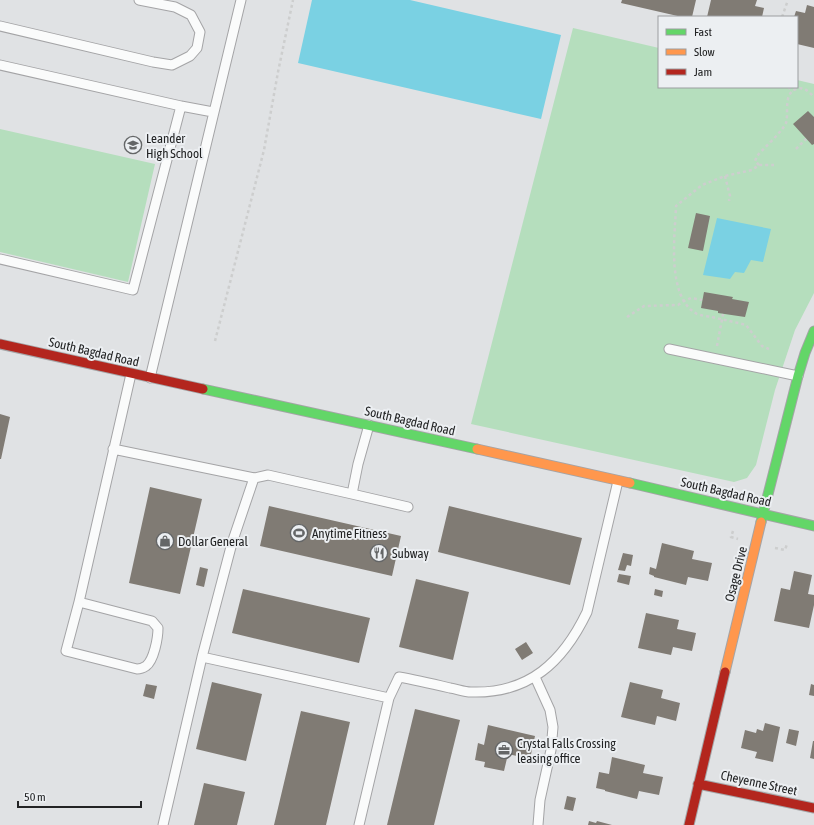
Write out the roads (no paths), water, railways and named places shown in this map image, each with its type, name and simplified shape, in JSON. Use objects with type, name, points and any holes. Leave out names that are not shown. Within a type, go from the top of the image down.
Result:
[{"type":"main road","name":"Osage Drive","points":[[689,825],[771,481],[798,376],[814,331]]},
{"type":"main road","name":"South Bagdad Road","points":[[0,344],[368,425],[814,526]]},
{"type":"main road","name":"Cheyenne Street","points":[[698,784],[814,808]]},
{"type":"lane","points":[[0,26],[153,62],[172,65],[190,56],[197,48],[200,32],[191,15],[175,7],[140,0]]},
{"type":"lane","points":[[150,378],[241,0]]},
{"type":"lane","points":[[0,65],[213,112]]},
{"type":"lane","points":[[0,259],[133,290],[181,106]]},
{"type":"lane","points":[[669,349],[798,376]]},
{"type":"lane","points":[[79,602],[152,621],[158,628],[158,637],[150,662],[144,668],[137,669],[66,651],[79,602],[131,374]]},
{"type":"lane","points":[[352,494],[368,425]]},
{"type":"lane","points":[[113,449],[254,478],[268,475],[408,507]]},
{"type":"lane","points":[[162,825],[202,657],[232,542],[254,478]]},
{"type":"lane","points":[[359,825],[389,698],[399,677],[470,692],[489,692],[506,689],[535,677],[560,656],[571,641],[587,612],[618,481]]},
{"type":"lane","points":[[202,657],[389,698]]},
{"type":"lane","points":[[535,677],[550,710],[553,728],[551,750],[540,800],[538,825]]},
{"type":"water","points":[[312,0],[410,0],[561,35],[541,119],[298,63]]},
{"type":"water","points":[[717,218],[771,229],[763,262],[751,260],[744,273],[735,272],[730,279],[703,275]]},
{"type":"place","name":"Leander High School","points":[[133,145]]},
{"type":"place","name":"Anytime Fitness","points":[[299,533]]},
{"type":"place","name":"Dollar General","points":[[165,541]]},
{"type":"place","name":"Subway","points":[[379,553]]},
{"type":"place","name":"Crystal Falls Crossing leasing office","points":[[504,750]]}]
